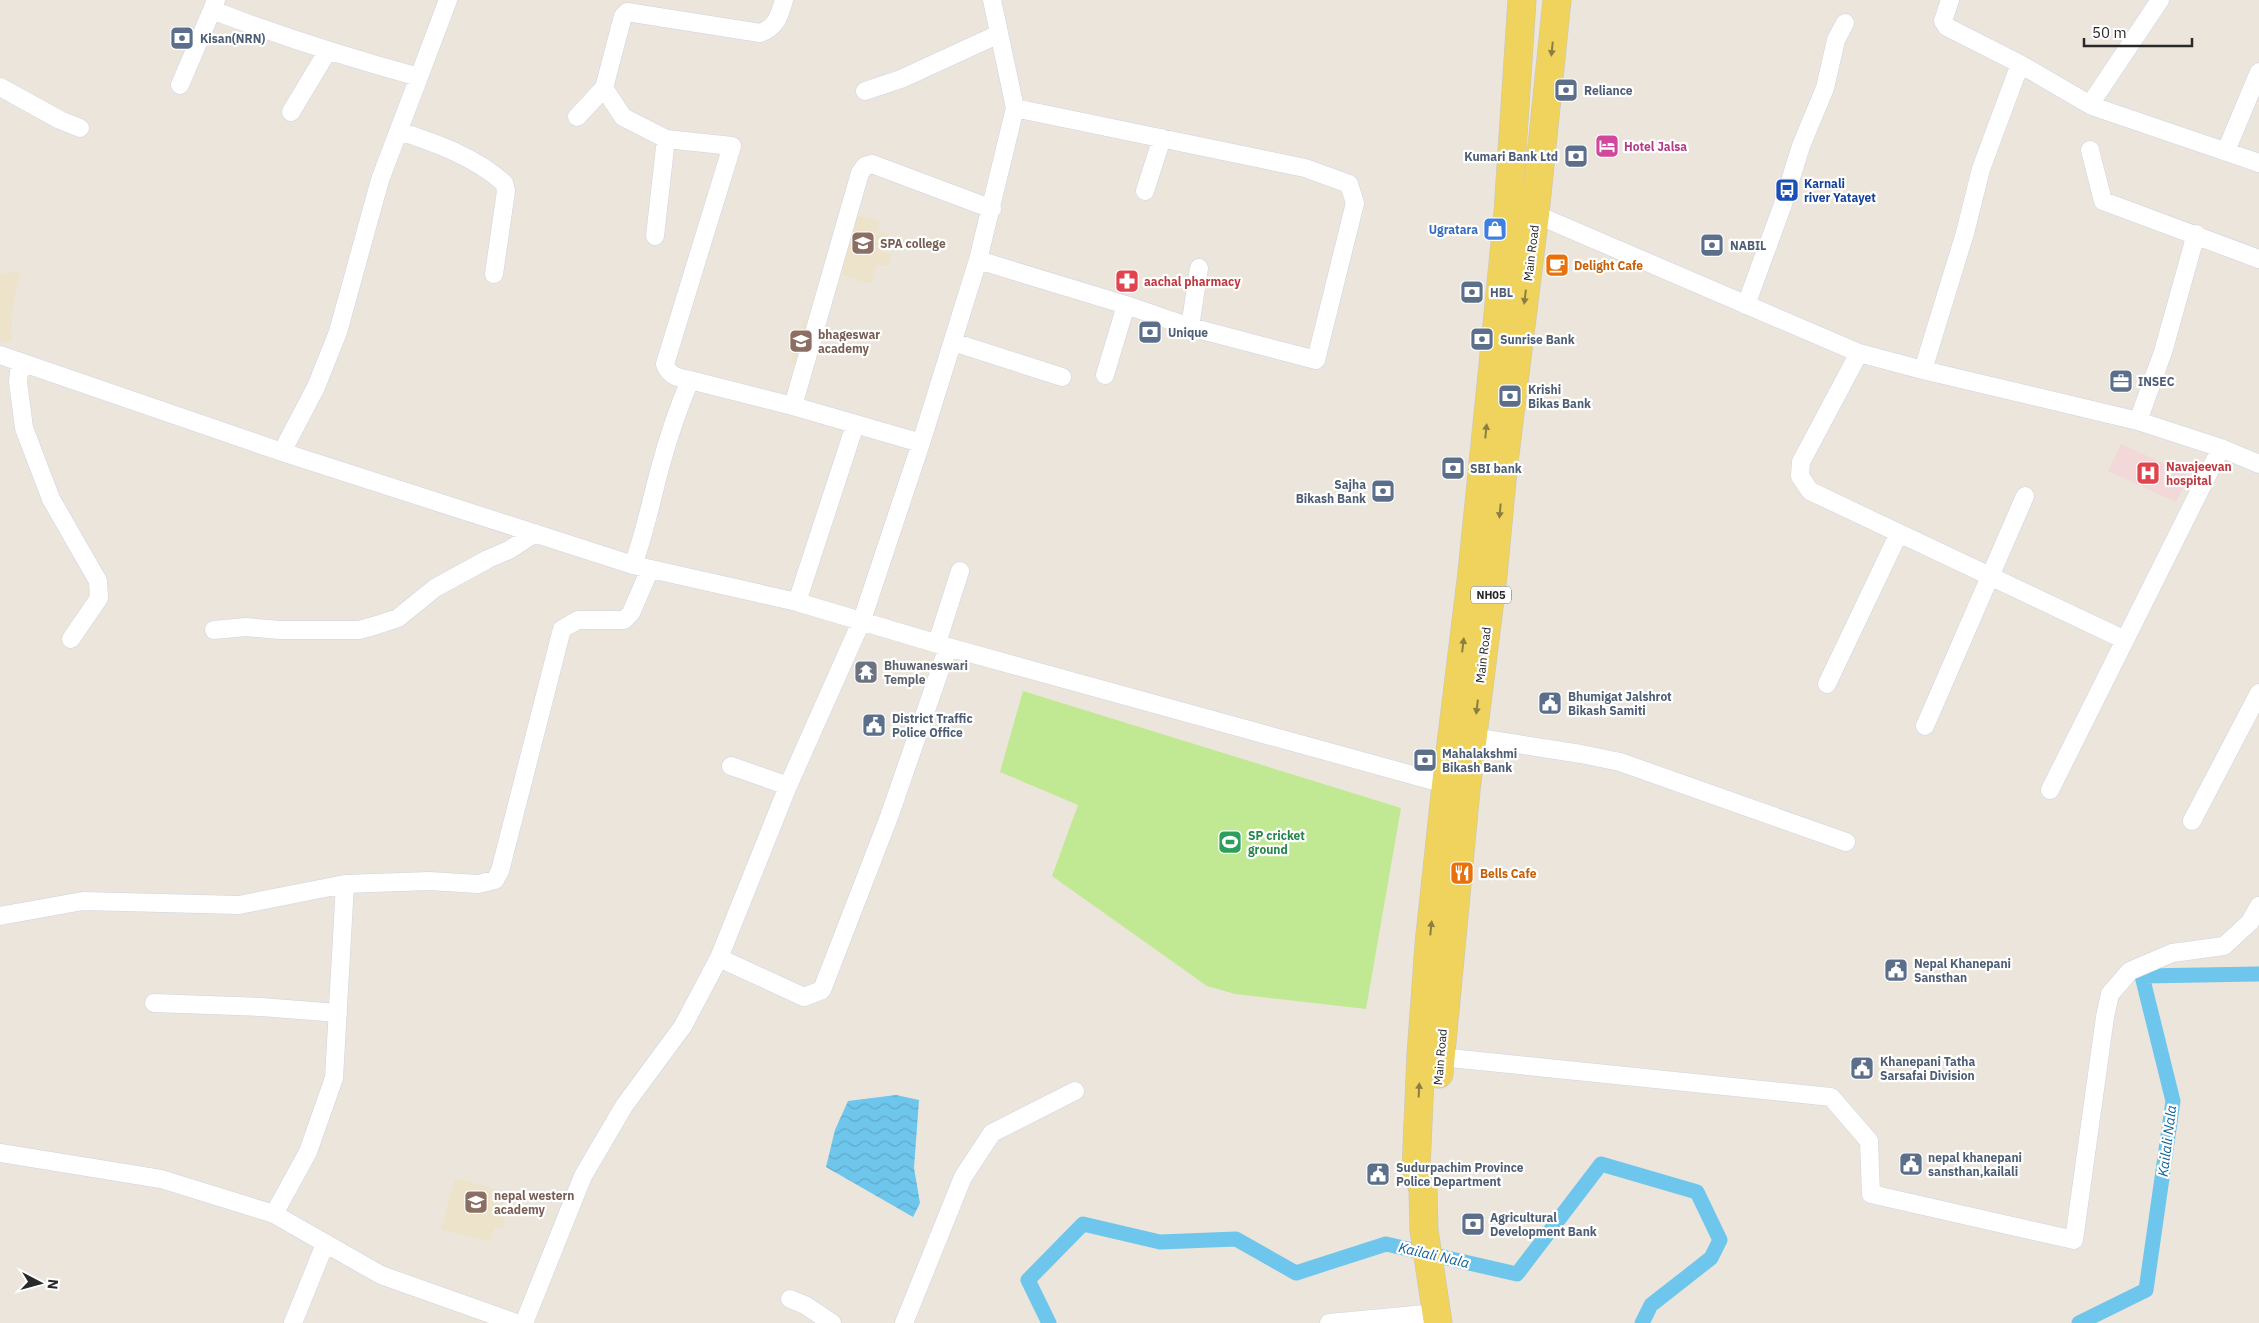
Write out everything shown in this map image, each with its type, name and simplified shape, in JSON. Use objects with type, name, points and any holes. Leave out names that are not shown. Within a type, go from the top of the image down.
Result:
[{"type":"main road","name":"Main Road","points":[[1423,1190],[1416,1169],[1429,944],[1456,787],[1473,737],[1493,576],[1493,469],[1522,0]]},
{"type":"main road","name":"Main Road","points":[[1437,1314],[1424,1230],[1423,1190],[1432,1157],[1440,1057],[1456,787],[1472,572],[1493,469],[1535,214],[1557,0]]},
{"type":"street","points":[[282,452],[316,386],[338,332],[380,180],[448,0]]},
{"type":"street","points":[[577,116],[604,88],[623,16],[627,12],[760,33],[770,29],[778,20],[784,0]]},
{"type":"street","points":[[524,1323],[583,1176],[624,1106],[683,1026],[719,958],[788,786],[862,620],[921,443],[978,260],[1016,108],[992,0]]},
{"type":"street","points":[[1950,0],[1943,21],[1947,27],[2020,64],[2092,106],[2259,163]]},
{"type":"street","points":[[2092,106],[2095,97],[2160,0]]},
{"type":"street","points":[[180,85],[214,5],[327,52],[419,77]]},
{"type":"street","points":[[1746,305],[1782,207],[1801,146],[1825,88],[1836,40],[1845,22]]},
{"type":"street","points":[[865,91],[901,79],[999,34]]},
{"type":"street","points":[[291,112],[327,52]]},
{"type":"street","points":[[1923,370],[1966,233],[1981,169],[2020,64]]},
{"type":"street","points":[[2226,151],[2259,72]]},
{"type":"street","points":[[0,87],[60,120],[80,128]]},
{"type":"street","points":[[604,88],[623,117],[666,139],[736,140],[665,364],[668,371],[677,378],[792,406],[921,443]]},
{"type":"street","points":[[978,260],[1126,305],[1190,327],[1316,360],[1356,203],[1349,184],[1305,168],[1016,108]]},
{"type":"street","points":[[399,130],[429,140],[480,164],[504,183],[506,191],[494,274]]},
{"type":"street","points":[[1145,190],[1162,138]]},
{"type":"street","points":[[655,236],[666,139]]},
{"type":"street","points":[[2090,150],[2103,201],[2259,259]]},
{"type":"street","points":[[792,406],[860,174],[865,166],[872,164],[992,209]]},
{"type":"street","points":[[1508,212],[1535,214],[1858,353],[2138,421],[2221,448],[2259,464]]},
{"type":"street","points":[[2138,421],[2163,352],[2196,234]]},
{"type":"street","points":[[1190,327],[1199,268]]},
{"type":"street","points":[[1105,375],[1126,305]]},
{"type":"street","points":[[953,342],[1062,377]]},
{"type":"street","points":[[1858,353],[1801,462],[1800,476],[1810,491],[2126,640]]},
{"type":"street","points":[[0,355],[282,452],[642,567],[798,602],[942,645],[1456,787]]},
{"type":"street","points":[[20,362],[18,382],[24,428],[51,499],[98,581],[99,598],[71,639]]},
{"type":"street","points":[[0,916],[83,901],[239,905],[345,884],[429,881],[478,884],[495,880],[500,871],[562,629],[578,620],[624,620],[631,613],[642,567],[646,529],[659,469],[674,417],[690,380]]},
{"type":"street","points":[[798,602],[855,425]]},
{"type":"street","points":[[2050,790],[2221,448]]},
{"type":"street","points":[[1925,726],[2025,496]]},
{"type":"street","points":[[214,630],[246,627],[280,630],[359,630],[377,625],[398,618],[435,588],[488,559],[509,550],[535,533]]},
{"type":"street","points":[[1827,684],[1899,533]]},
{"type":"street","points":[[719,958],[804,997],[822,990],[889,817],[942,645],[960,571]]},
{"type":"street","points":[[2192,822],[2259,693]]},
{"type":"street","points":[[1473,737],[1620,762],[1846,842]]},
{"type":"street","points":[[731,766],[788,786]]},
{"type":"street","points":[[274,1214],[308,1152],[334,1078],[345,884]]},
{"type":"street","points":[[1440,1057],[1832,1097],[1869,1141],[1871,1194],[2074,1240],[2105,1017],[2110,994],[2130,971],[2172,953],[2224,946],[2250,922],[2259,906]]},
{"type":"street","points":[[154,1003],[261,1007],[338,1013]]},
{"type":"street","points":[[904,1323],[963,1177],[992,1133],[1076,1092]]},
{"type":"street","points":[[0,1153],[161,1179],[274,1214],[381,1275],[516,1323]]},
{"type":"street","points":[[293,1323],[325,1244]]},
{"type":"street","points":[[790,1299],[805,1305],[832,1323]]},
{"type":"street","points":[[1329,1323],[1437,1314]]},
{"type":"shaded area","name":"SPA college","points":[[850,214],[879,221],[877,230],[888,235],[883,252],[892,255],[888,266],[877,265],[871,284],[833,272]]},
{"type":"shaded area","points":[[21,271],[13,302],[11,342],[0,341],[0,275]]},
{"type":"shaded area","name":"bhageswar academy","points":[[803,320],[813,321],[798,367],[790,362]]},
{"type":"shaded area","name":"Navajeevan hospital","points":[[2121,444],[2189,475],[2176,502],[2108,471]]},
{"type":"shaded area","name":"nepal western academy","points":[[455,1178],[506,1192],[500,1212],[506,1214],[503,1228],[495,1226],[491,1242],[441,1229]]},
{"type":"green space","name":"SP cricket ground","points":[[1023,691],[1401,808],[1366,1009],[1235,994],[1207,986],[1052,876],[1078,805],[1000,772]]},
{"type":"water","points":[[896,1095],[919,1100],[914,1168],[920,1203],[913,1217],[826,1167],[835,1130],[848,1101]]},
{"type":"waterway","name":"Kailali Nala","points":[[2079,1323],[2146,1290],[2173,1101],[2142,976],[2259,974]]},
{"type":"waterway","name":"Kailali Nala","points":[[1049,1323],[1028,1280],[1083,1224],[1160,1242],[1236,1239],[1296,1273],[1386,1244],[1517,1274],[1601,1164],[1697,1192],[1720,1240],[1711,1258],[1651,1305],[1642,1323]]},
{"type":"place","name":"Kisan(NRN)","points":[[182,38]]},
{"type":"place","name":"Reliance","points":[[1566,90]]},
{"type":"place","name":"Hotel Jalsa","points":[[1607,146]]},
{"type":"place","name":"Kumari Bank Ltd","points":[[1576,156]]},
{"type":"place","name":"Karnali river Yatayet","points":[[1787,190]]},
{"type":"place","name":"Ugratara","points":[[1495,229]]},
{"type":"place","name":"SPA college","points":[[863,243]]},
{"type":"place","name":"NABIL","points":[[1712,245]]},
{"type":"place","name":"Delight Cafe","points":[[1557,265]]},
{"type":"place","name":"aachal pharmacy","points":[[1127,281]]},
{"type":"place","name":"HBL","points":[[1472,292]]},
{"type":"place","name":"Unique","points":[[1150,332]]},
{"type":"place","name":"Sunrise Bank","points":[[1482,339]]},
{"type":"place","name":"bhageswar academy","points":[[801,341]]},
{"type":"place","name":"INSEC","points":[[2121,381]]},
{"type":"place","name":"Krishi Bikas Bank","points":[[1510,396]]},
{"type":"place","name":"SBI bank","points":[[1453,468]]},
{"type":"place","name":"Navajeevan hospital","points":[[2148,473]]},
{"type":"place","name":"Sajha Bikash Bank","points":[[1383,491]]},
{"type":"place","name":"Bhuwaneswari Temple","points":[[866,672]]},
{"type":"place","name":"Bhumigat Jalshrot Bikash Samiti","points":[[1550,703]]},
{"type":"place","name":"District Traffic Police Office","points":[[874,725]]},
{"type":"place","name":"Mahalakshmi Bikash Bank","points":[[1425,760]]},
{"type":"place","name":"SP cricket ground","points":[[1230,842]]},
{"type":"place","name":"Bells Cafe","points":[[1462,873]]},
{"type":"place","name":"Nepal Khanepani Sansthan","points":[[1896,970]]},
{"type":"place","name":"Khanepani Tatha Sarsafai Division","points":[[1862,1068]]},
{"type":"place","name":"nepal khanepani sansthan,kailali","points":[[1911,1164]]},
{"type":"place","name":"Sudurpachim Province Police Department","points":[[1378,1174]]},
{"type":"place","name":"nepal western academy","points":[[476,1202]]},
{"type":"place","name":"Agricultural Development Bank","points":[[1473,1224]]}]
